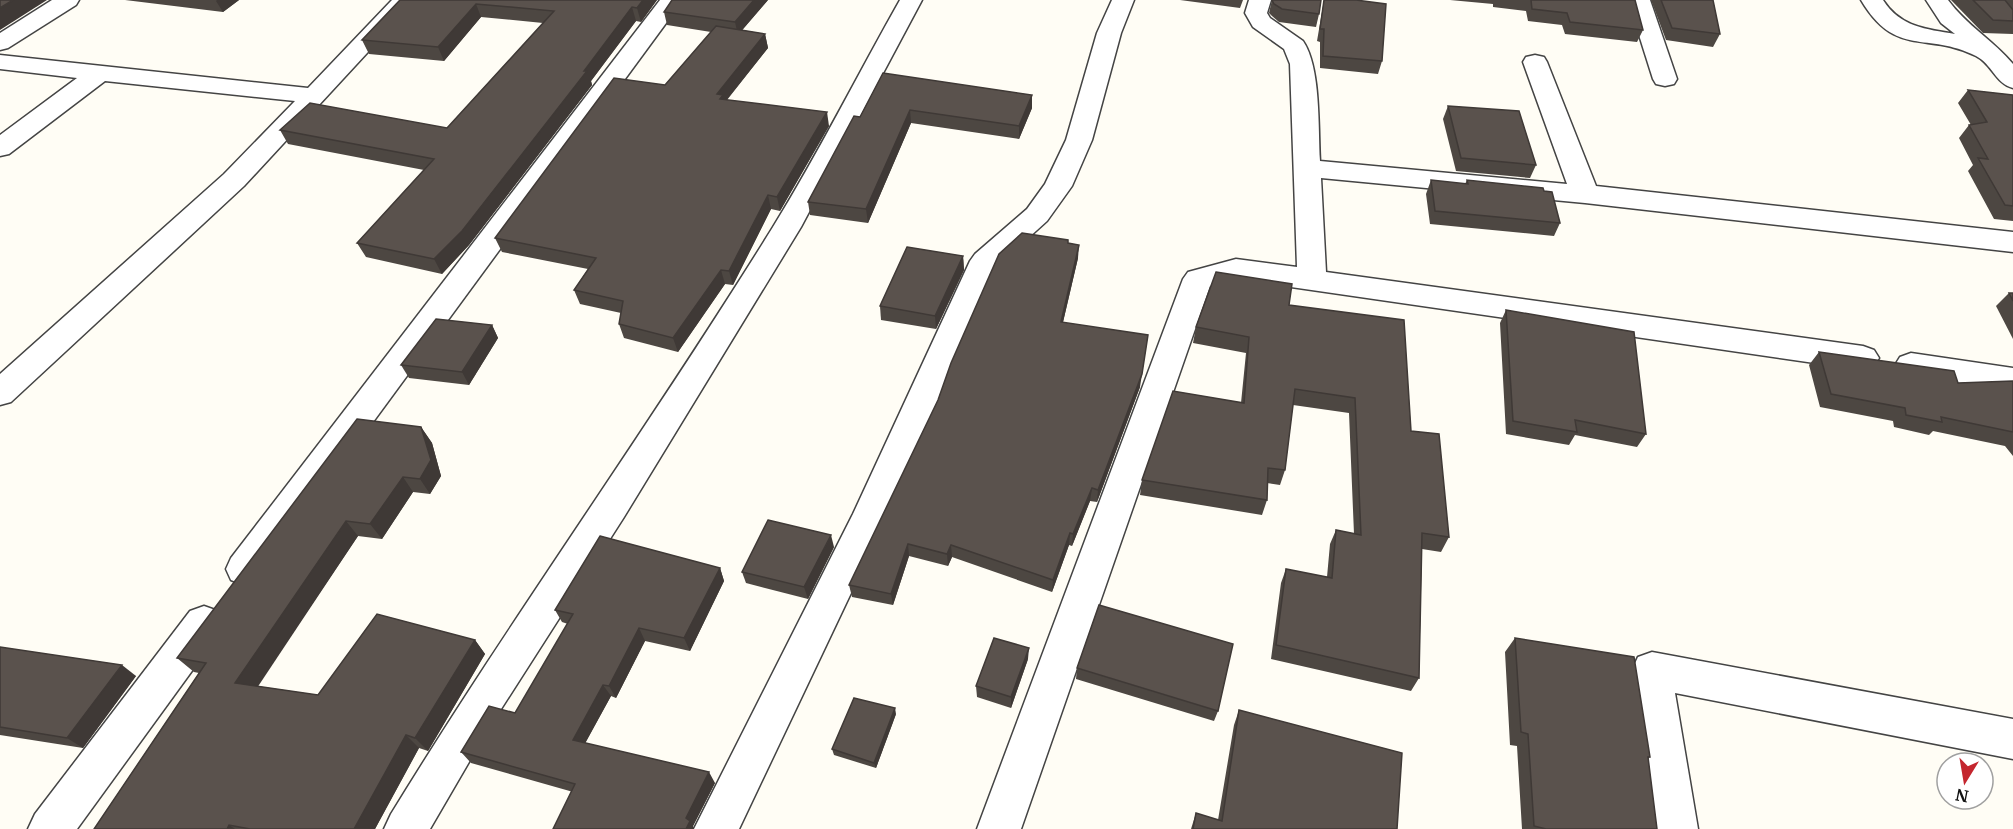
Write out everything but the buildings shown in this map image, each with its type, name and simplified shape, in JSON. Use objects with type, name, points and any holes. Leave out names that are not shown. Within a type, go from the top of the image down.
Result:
[{"type":"street","points":[[0,43],[68,0]]},
{"type":"street","points":[[0,393],[234,180],[405,0]]},
{"type":"street","points":[[50,829],[672,0]]},
{"type":"street","points":[[406,829],[473,717],[612,507],[787,227],[911,0]]},
{"type":"street","points":[[716,829],[870,515],[985,261],[1037,215],[1058,186],[1079,140],[1109,33],[1124,0]]},
{"type":"street","points":[[1260,0],[1256,13],[1261,22],[1295,45],[1302,64],[1312,279]]},
{"type":"street","points":[[1639,0],[1665,79]]},
{"type":"street","points":[[1872,0],[1883,18],[1894,27],[1909,34],[1984,51],[1995,58],[2013,81]]},
{"type":"street","points":[[1937,0],[1948,18],[1977,41],[1984,51]]},
{"type":"street","points":[[0,62],[314,96]]},
{"type":"street","points":[[1535,62],[1585,194]]},
{"type":"street","points":[[0,148],[98,74]]},
{"type":"street","points":[[1308,168],[1585,194],[2013,242]]},
{"type":"street","points":[[999,829],[1198,279],[1236,269],[2013,380]]},
{"type":"street","points":[[1676,829],[1652,669],[2013,739]]}]
